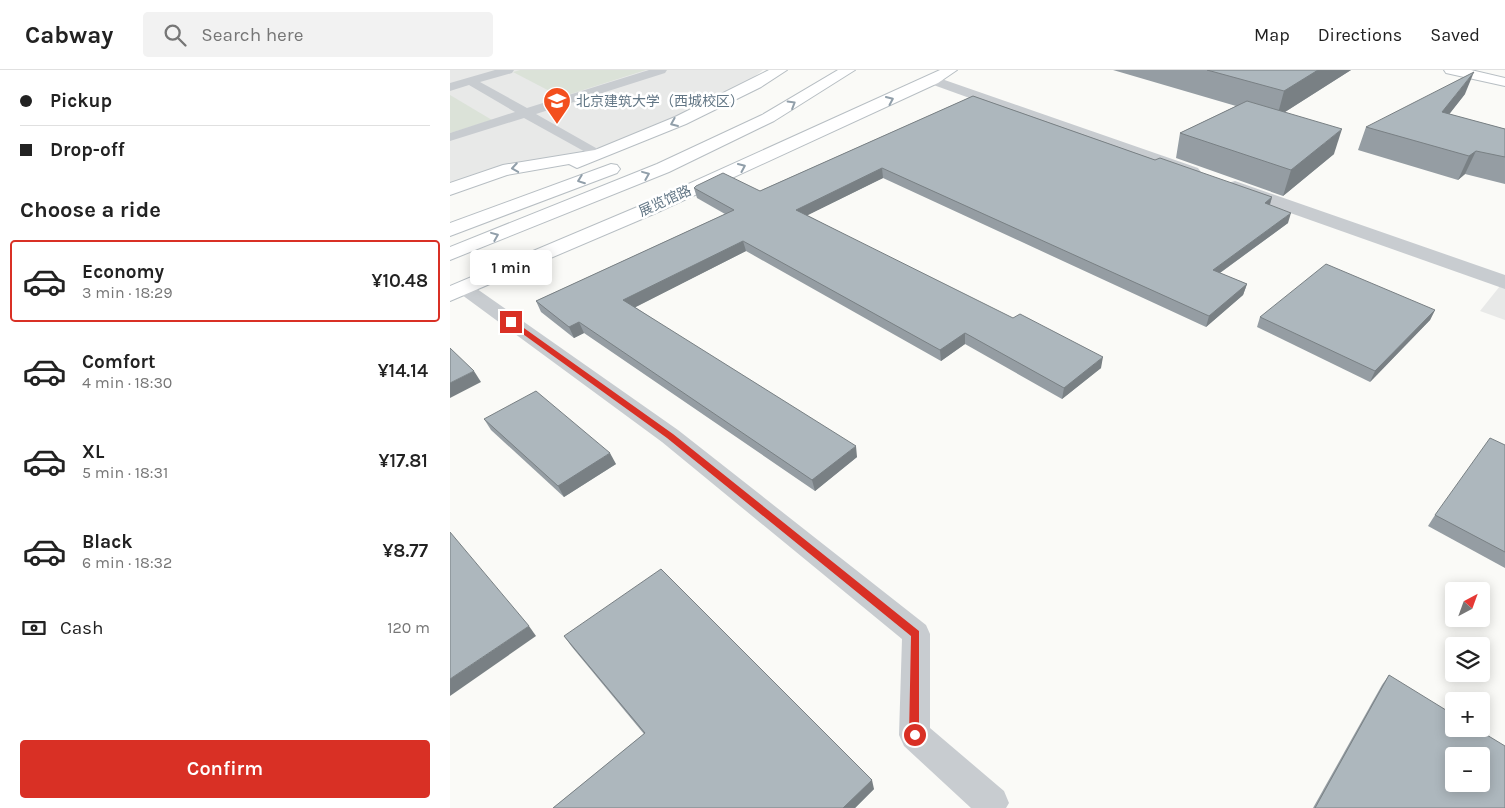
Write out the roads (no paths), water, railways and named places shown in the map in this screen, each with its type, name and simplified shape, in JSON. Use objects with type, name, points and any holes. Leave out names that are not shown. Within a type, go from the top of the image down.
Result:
[{"type":"street","points":[[515,186],[598,155],[722,102],[780,70]]},
{"type":"street","name":"展览馆路","points":[[450,254],[663,168],[768,118],[848,70]]},
{"type":"street","name":"展览馆路","points":[[933,80],[950,70]]},
{"type":"street","name":"展览馆路","points":[[455,287],[649,208],[957,70]]},
{"type":"street","points":[[1451,70],[1474,72],[1505,82]]},
{"type":"street","points":[[933,80],[1505,282]]},
{"type":"street","points":[[450,189],[503,170],[598,155]]},
{"type":"street","points":[[450,230],[625,163]]},
{"type":"lane","points":[[450,87],[508,70]]},
{"type":"lane","points":[[450,137],[661,70]]},
{"type":"lane","points":[[470,81],[598,155]]},
{"type":"lane","points":[[455,287],[670,436],[916,634],[915,735],[992,804],[988,808]]},
{"type":"place","name":"北京建筑大学（西城校区）","points":[[557,125]]}]
